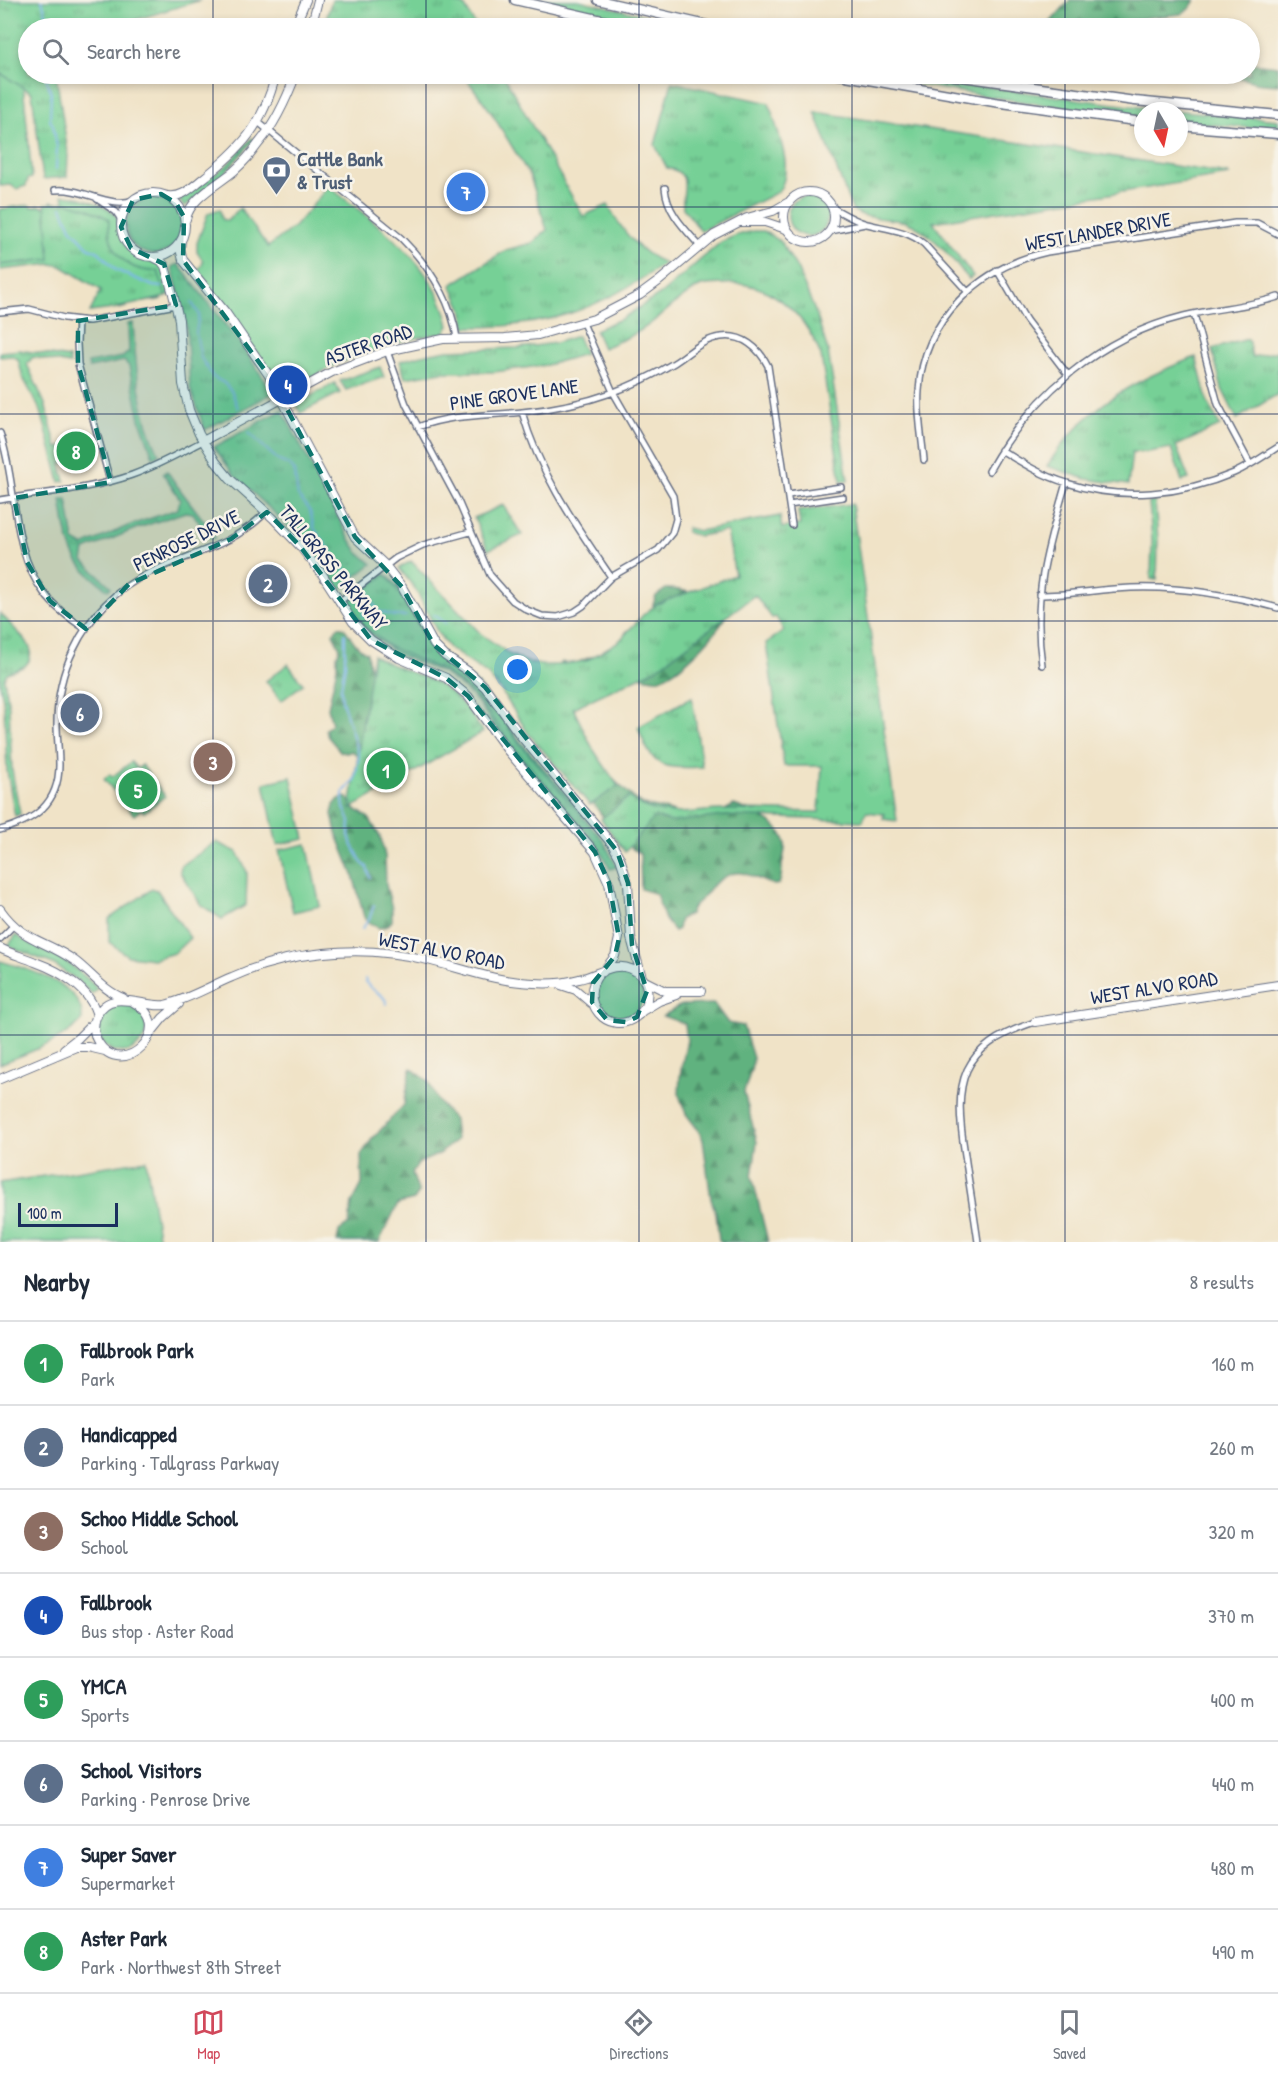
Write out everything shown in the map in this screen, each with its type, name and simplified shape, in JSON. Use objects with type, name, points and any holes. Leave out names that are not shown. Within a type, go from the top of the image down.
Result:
[{"type":"main road","points":[[515,0],[593,18]]},
{"type":"main road","points":[[598,0],[676,18]]},
{"type":"main road","points":[[891,84],[994,102],[1134,121]]},
{"type":"main road","points":[[1012,84],[1135,101],[1278,115]]},
{"type":"main road","points":[[1188,127],[1278,134]]},
{"type":"street","points":[[298,18],[306,0]]},
{"type":"street","points":[[314,18],[318,0]]},
{"type":"street","points":[[55,190],[72,190],[116,203],[144,195],[178,196],[228,159],[248,137],[258,122],[272,84]]},
{"type":"street","points":[[133,200],[125,210],[122,221],[124,239],[131,248],[141,254],[153,257],[169,252],[181,241],[190,207],[236,169],[269,131],[292,84]]},
{"type":"street","points":[[258,122],[414,251],[432,274],[444,296],[451,312],[457,338]]},
{"type":"street","points":[[665,188],[671,211],[699,246]]},
{"type":"street","points":[[833,208],[834,224],[830,231],[819,240],[804,242],[797,240],[786,229],[783,216],[787,203],[798,194],[812,192],[824,197],[833,208],[866,224],[893,229],[917,238],[967,291]]},
{"type":"street","points":[[85,193],[112,209],[122,221]]},
{"type":"street","points":[[161,194],[180,207],[185,223]]},
{"type":"street","name":"ASTER ROAD","points":[[0,500],[110,481],[150,468],[332,372],[387,351],[424,342],[457,338],[523,336],[583,323],[640,295],[659,282],[714,235],[747,218],[773,211],[787,203]]},
{"type":"street","name":"ASTER ROAD","points":[[740,223],[765,222],[786,229]]},
{"type":"street","name":"WEST LANDER DRIVE","points":[[924,460],[918,407],[923,366],[930,345],[954,304],[967,291],[998,270],[1017,261],[1047,252],[1235,224],[1257,223],[1278,234]]},
{"type":"street","points":[[830,231],[866,224]]},
{"type":"street","name":"TALLGRASS PARKWAY","points":[[181,241],[180,249],[183,260],[237,329],[270,377],[355,537],[385,566],[407,595],[435,645],[485,687],[520,735],[612,844],[620,858],[628,884],[631,938],[643,979]]},
{"type":"street","name":"TALLGRASS PARKWAY","points":[[153,257],[162,261],[165,267],[176,305],[186,397],[193,420],[203,441],[223,471],[299,545],[358,627],[380,647],[399,658],[446,678],[468,696],[508,751],[595,852],[609,883],[619,938],[615,956],[602,972]]},
{"type":"street","points":[[998,270],[1026,320],[1068,375]]},
{"type":"street","points":[[989,471],[1001,450],[1036,405],[1068,375],[1097,354],[1124,339],[1167,321],[1278,297]]},
{"type":"street","points":[[0,312],[29,309],[78,321],[105,320],[176,305]]},
{"type":"street","points":[[1194,314],[1218,404],[1250,464]]},
{"type":"street","points":[[78,321],[77,343],[80,372],[110,481]]},
{"type":"street","points":[[387,351],[398,384],[418,427],[458,501],[484,565],[499,588],[513,602],[542,616],[558,617],[574,612],[583,606],[611,578],[658,550],[672,533],[677,513],[675,501],[613,392],[583,323]]},
{"type":"street","name":"PINE GROVE LANE","points":[[418,427],[456,417],[522,412],[566,405],[613,392],[653,375],[712,338],[728,336],[744,340],[755,347],[763,355],[771,376],[788,495]]},
{"type":"street","points":[[522,412],[532,445],[562,505],[611,578]]},
{"type":"street","points":[[0,433],[9,464],[24,551],[38,584],[58,608],[86,629]]},
{"type":"street","points":[[1001,450],[1025,465],[1066,483],[1111,493],[1155,493],[1202,484],[1234,473],[1278,447]]},
{"type":"street","points":[[1042,665],[1038,632],[1039,595],[1044,563],[1066,483]]},
{"type":"street","points":[[792,525],[788,495],[841,487]]},
{"type":"street","points":[[789,505],[843,497]]},
{"type":"street","name":"PENROSE DRIVE","points":[[0,830],[33,818],[47,805],[53,794],[59,770],[57,726],[60,687],[73,650],[86,629],[115,595],[129,584],[148,573],[231,539],[253,525],[266,512]]},
{"type":"street","points":[[339,602],[396,558],[423,545],[470,531]]},
{"type":"street","points":[[1039,595],[1133,588],[1169,588],[1234,597],[1278,608]]},
{"type":"street","points":[[0,909],[31,939],[72,959],[110,992],[142,1008],[149,1018],[150,1035],[144,1046],[134,1053],[123,1056],[82,1047],[70,1049],[0,1079]]},
{"type":"street","points":[[0,939],[14,925]]},
{"type":"street","points":[[0,948],[51,969],[76,985],[94,1005],[96,1018],[94,1031],[98,1042],[111,1053]]},
{"type":"street","name":"WEST ALVO ROAD","points":[[130,1001],[159,1006],[193,995],[265,964],[305,955],[338,952],[392,954],[429,960],[483,976],[564,985],[576,990],[594,1008]]},
{"type":"street","points":[[683,992],[659,1001],[632,1020],[620,1023],[602,1017],[594,1008],[591,996],[591,989],[602,972],[613,967],[625,967],[635,971],[643,979],[665,991],[701,991]]},
{"type":"street","name":"WEST ALVO ROAD","points":[[548,983],[577,980],[602,972]]},
{"type":"street","points":[[641,1012],[648,997],[643,979]]},
{"type":"street","name":"WEST ALVO ROAD","points":[[1035,1022],[1278,985]]},
{"type":"street","name":"WEST ALVO ROAD","points":[[150,1035],[174,1008],[193,995]]},
{"type":"street","points":[[52,1057],[78,1038],[109,1003],[130,1001]]},
{"type":"street","points":[[978,1242],[961,1129],[959,1095],[963,1080],[975,1057],[985,1046],[998,1036],[1035,1022]]},
{"type":"highlighted area","points":[[161,194],[176,203],[184,217],[183,260],[270,377],[355,537],[402,587],[434,645],[485,687],[617,851],[628,883],[632,945],[647,991],[637,1017],[626,1022],[607,1020],[592,1002],[593,983],[615,956],[619,938],[609,883],[595,852],[468,696],[446,678],[371,640],[299,545],[267,512],[231,539],[129,584],[86,629],[50,601],[27,562],[14,498],[111,482],[78,364],[78,321],[176,305],[164,264],[131,248],[121,227],[133,200]]},
{"type":"green space","points":[[0,0],[201,0],[141,18],[18,18],[18,84],[58,84],[68,153],[67,177],[43,179],[32,93],[0,73]]},
{"type":"green space","points":[[332,0],[439,0],[464,5],[471,18],[326,18]]},
{"type":"green space","points":[[533,0],[578,0],[656,18],[612,18]]},
{"type":"green space","points":[[1070,0],[1195,0],[1190,8],[1181,14],[1144,18],[1054,18]]},
{"type":"green space","points":[[1260,64],[1278,66],[1278,85],[1260,83]]},
{"type":"green space","points":[[0,65],[18,79],[18,84],[23,84],[32,178],[28,179],[26,186],[16,189],[11,185],[0,186]]},
{"type":"green space","points":[[470,84],[509,84],[583,216],[608,205],[631,239],[646,253],[665,263],[617,293],[571,313],[522,324],[466,327],[462,308],[451,285],[506,250],[532,243],[547,230],[530,176],[491,112]]},
{"type":"green space","points":[[671,84],[681,84],[769,103],[783,149],[785,172],[783,183],[778,192],[701,231],[683,208],[684,184],[681,174],[667,168],[655,145]]},
{"type":"green space","points":[[915,84],[974,84],[1134,106],[1134,117],[1036,104]]},
{"type":"green space","points":[[1188,111],[1278,120],[1278,130],[1188,123]]},
{"type":"green space","points":[[815,112],[1229,175],[933,222],[973,276],[969,279],[933,239],[916,226],[900,220],[863,215],[852,209]]},
{"type":"green space","points":[[252,138],[254,140],[219,179],[184,207],[179,200],[226,166]]},
{"type":"green space","points":[[327,188],[331,188],[385,232],[419,265],[432,283],[449,326],[444,333],[373,350],[333,366],[302,383],[283,388],[279,386],[197,271],[203,261],[197,252],[197,243],[208,213],[220,209],[222,219],[227,221],[240,208],[268,247],[295,226]]},
{"type":"green space","points":[[63,195],[93,202],[114,214],[119,222],[127,248],[163,268],[171,294],[159,300],[135,303],[49,206],[52,201],[69,203],[64,201]]},
{"type":"green space","points":[[808,196],[816,197],[822,202],[827,208],[827,224],[822,230],[816,235],[808,236],[800,235],[794,230],[789,224],[788,216],[789,208],[794,202],[800,197]]},
{"type":"green space","points":[[154,198],[165,200],[174,206],[180,215],[182,226],[180,237],[174,246],[165,252],[154,254],[143,252],[134,246],[128,237],[126,226],[128,215],[134,206],[143,200]]},
{"type":"green space","points":[[66,202],[87,208],[109,219],[109,230],[115,250],[128,264],[147,271],[158,271],[166,297],[90,312],[101,290],[61,266],[52,264],[0,270],[0,265],[50,259],[45,204]]},
{"type":"green space","points":[[29,205],[46,208],[130,303],[126,307],[119,309],[117,302],[64,262],[0,265],[0,209]]},
{"type":"green space","points":[[753,231],[764,231],[780,241],[797,268],[817,316],[828,351],[848,480],[841,481],[821,356],[806,326],[784,302],[755,287],[739,284],[704,285],[690,292],[644,328],[603,348],[595,330],[621,319],[661,294],[721,242]]},
{"type":"green space","points":[[178,264],[241,345],[273,393],[205,430],[190,388],[186,322],[172,267]]},
{"type":"green space","points":[[133,323],[137,374],[143,406],[159,454],[153,457],[140,420],[129,366],[124,361],[89,368],[88,363],[123,357],[129,351],[128,324]]},
{"type":"green space","points":[[577,336],[585,354],[547,365],[494,372],[442,372],[405,378],[400,361],[447,350],[519,348],[555,343]]},
{"type":"green space","points":[[1248,339],[1252,357],[1278,351],[1278,394],[1237,419],[1222,389],[1212,349]]},
{"type":"green space","points":[[20,350],[69,358],[70,364],[33,357],[27,364],[45,404],[57,448],[91,439],[95,454],[61,464],[65,481],[60,482],[41,411],[23,378],[18,359],[12,356],[0,357],[0,352]]},
{"type":"green space","points":[[1196,357],[1207,400],[1220,426],[1176,446],[1189,479],[1182,481],[1171,448],[1132,452],[1128,485],[1086,479],[1047,466],[1077,427],[1111,398],[1130,386]]},
{"type":"green space","points":[[380,367],[384,377],[346,390],[340,381]]},
{"type":"green space","points":[[335,383],[340,393],[300,413],[296,404]]},
{"type":"green space","points":[[282,410],[349,538],[358,552],[372,564],[340,589],[297,534],[234,475],[214,447]]},
{"type":"green space","points":[[167,471],[215,538],[210,539],[193,513],[185,512],[135,529],[85,550],[83,561],[111,587],[108,590],[86,571],[73,553],[61,500],[67,499],[74,541],[83,546],[128,526],[178,509],[180,499],[163,473]]},
{"type":"green space","points":[[1149,502],[1155,502],[1158,540],[1157,580],[1151,579],[1152,541]]},
{"type":"green space","points":[[852,504],[897,821],[883,819],[884,814],[866,812],[863,821],[724,816],[672,822],[654,817],[625,852],[601,819],[629,797],[651,810],[675,813],[726,810],[819,812],[822,766],[784,766],[766,643],[784,631],[776,617],[772,618],[755,595],[656,669],[573,708],[593,749],[618,786],[590,805],[528,733],[502,692],[488,675],[449,648],[438,633],[416,590],[399,568],[411,561],[481,634],[511,655],[541,665],[586,661],[619,641],[644,614],[657,604],[735,575],[727,531],[699,536],[686,532],[687,528],[699,531],[780,516],[782,528],[800,525],[798,511]]},
{"type":"green space","points":[[503,505],[522,535],[488,550],[474,518]]},
{"type":"green space","points":[[386,574],[401,590],[430,643],[480,686],[520,741],[583,813],[583,819],[579,822],[573,820],[504,741],[477,701],[465,689],[443,673],[395,653],[363,628],[347,604],[381,575]]},
{"type":"green space","points":[[386,574],[433,652],[438,658],[470,679],[487,696],[519,743],[603,840],[617,867],[610,869],[597,844],[515,749],[474,694],[444,671],[390,647],[364,626],[347,604]]},
{"type":"green space","points":[[666,589],[686,591],[715,602],[723,611],[725,619],[704,645],[674,671],[665,677],[656,679],[637,675],[626,684],[604,689],[575,708],[574,713],[569,717],[568,725],[573,734],[592,752],[605,772],[637,801],[685,816],[692,813],[712,817],[734,805],[772,824],[783,835],[785,842],[779,884],[774,885],[744,873],[730,874],[712,886],[690,914],[680,919],[678,929],[674,931],[665,920],[656,894],[641,889],[640,853],[626,844],[613,830],[552,745],[523,713],[516,699],[531,678],[549,666],[555,670],[562,662],[572,665],[590,657],[601,656],[619,647],[626,632],[635,625],[660,624],[688,616],[690,613],[687,609],[655,609],[653,605],[656,596]]},
{"type":"green space","points":[[0,613],[27,642],[31,651],[29,661],[25,666],[7,673],[4,679],[9,707],[12,770],[20,814],[15,816],[7,771],[4,706],[0,683]]},
{"type":"green space","points":[[338,627],[343,627],[356,644],[367,653],[373,673],[362,720],[365,731],[361,759],[352,751],[341,752],[328,737],[326,729],[332,724],[328,708],[340,648],[333,634]]},
{"type":"green space","points":[[373,655],[442,686],[461,703],[483,732],[350,809]]},
{"type":"green space","points":[[288,664],[303,684],[281,701],[266,681]]},
{"type":"green space","points":[[692,697],[702,767],[667,766],[660,763],[648,751],[638,727]]},
{"type":"green space","points":[[131,762],[137,769],[142,765],[165,796],[144,812],[141,809],[134,815],[104,779],[110,774],[112,777]]},
{"type":"green space","points":[[291,777],[305,839],[277,845],[264,783]]},
{"type":"green space","points":[[347,797],[355,809],[369,818],[381,838],[385,856],[386,885],[392,908],[392,921],[387,926],[379,928],[364,917],[353,875],[336,832],[332,814],[334,805],[339,799]]},
{"type":"green space","points":[[216,842],[237,852],[247,872],[246,905],[222,919],[201,905],[180,872],[181,866]]},
{"type":"green space","points":[[307,844],[320,906],[293,912],[279,850]]},
{"type":"green space","points":[[152,889],[157,890],[190,938],[174,953],[153,959],[128,956],[109,942],[109,919]]},
{"type":"green space","points":[[16,935],[70,965],[97,988],[92,994],[76,979],[53,964],[8,946]]},
{"type":"green space","points":[[0,961],[39,974],[64,988],[74,997],[80,1007],[82,1020],[55,1041],[0,1064]]},
{"type":"green space","points":[[614,971],[624,971],[639,981],[643,995],[642,1004],[633,1015],[624,1019],[614,1019],[599,1009],[595,1000],[595,990],[605,975]]},
{"type":"green space","points":[[117,1004],[127,1004],[142,1014],[146,1028],[145,1037],[136,1048],[127,1052],[117,1052],[102,1042],[98,1033],[98,1023],[108,1008]]},
{"type":"green space","points":[[714,1004],[728,1023],[743,1026],[753,1058],[744,1092],[757,1142],[752,1176],[768,1242],[723,1242],[719,1240],[703,1140],[686,1114],[679,1095],[680,1075],[687,1040],[685,1024],[663,1016],[681,1005]]},
{"type":"green space","points":[[411,1068],[428,1081],[438,1101],[454,1120],[456,1140],[439,1154],[419,1163],[412,1173],[419,1193],[414,1200],[398,1204],[379,1242],[337,1242],[339,1231],[349,1224],[352,1203],[362,1184],[361,1155],[372,1139],[404,1105]]},
{"type":"green space","points":[[146,1160],[159,1242],[0,1242],[0,1183]]},
{"type":"water","points":[[131,779],[136,786],[142,782],[147,789],[134,799],[138,804],[132,808],[118,788]]},
{"type":"waterway","points":[[42,0],[46,18]]},
{"type":"waterway","points":[[48,84],[51,93],[50,120],[57,147],[56,169]]},
{"type":"waterway","points":[[62,207],[71,228],[88,247],[99,252],[116,270],[153,286],[161,287]]},
{"type":"waterway","points":[[192,303],[199,314],[196,333],[201,358],[213,377],[224,383],[232,392],[238,408]]},
{"type":"waterway","points":[[248,432],[279,461],[294,470],[298,496],[310,511],[314,528],[339,563],[348,573],[355,575]]},
{"type":"waterway","points":[[363,616],[369,593]]},
{"type":"waterway","points":[[369,596],[378,611],[394,616],[406,616]]},
{"type":"waterway","points":[[434,615],[446,623]]},
{"type":"waterway","points":[[345,634],[342,700],[359,756],[355,779],[343,793],[343,800],[350,821],[351,842],[362,863],[367,867],[370,877]]},
{"type":"waterway","points":[[362,929],[374,905]]},
{"type":"waterway","points":[[365,979],[369,986],[385,999],[387,1004]]},
{"type":"place","name":"Super Saver","points":[[466,192]]},
{"type":"place","name":"Cattle Bank & Trust","points":[[276,196]]},
{"type":"place","name":"Fallbrook","points":[[288,385]]},
{"type":"place","name":"Aster Park","points":[[76,451]]},
{"type":"place","name":"Handicapped","points":[[268,584]]},
{"type":"place","name":"School Visitors","points":[[80,713]]},
{"type":"place","name":"Schoo Middle School","points":[[213,762]]},
{"type":"place","name":"Fallbrook Park","points":[[386,770]]},
{"type":"place","name":"YMCA","points":[[138,790]]}]
